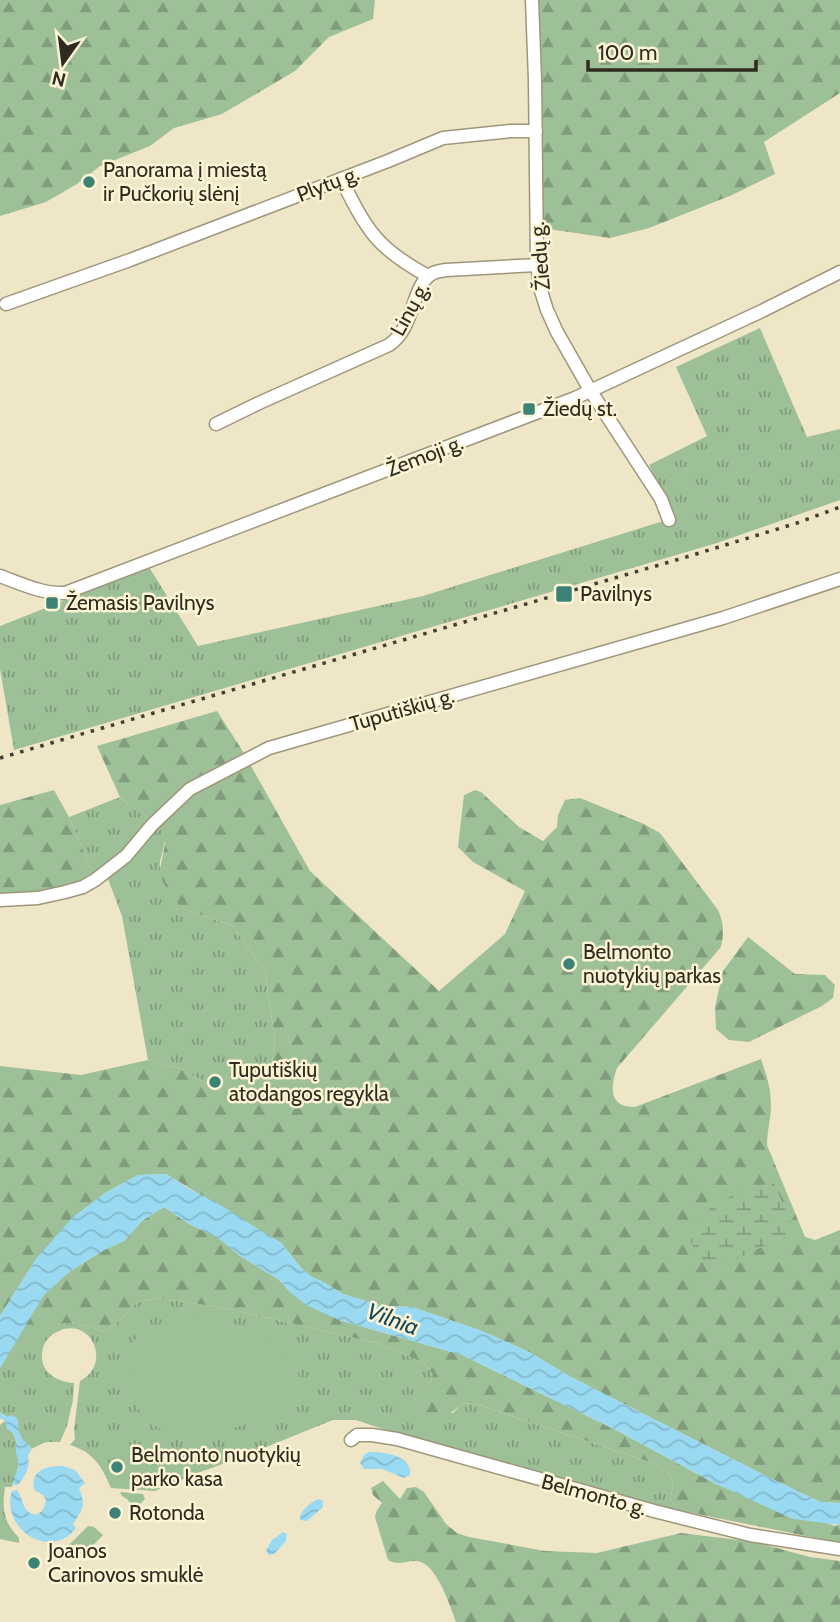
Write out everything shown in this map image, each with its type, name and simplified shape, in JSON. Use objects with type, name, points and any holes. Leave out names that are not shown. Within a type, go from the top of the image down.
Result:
[{"type":"street","name":"Žiedų g.","points":[[532,0],[537,265],[541,291],[557,332],[590,390],[661,499],[668,520]]},
{"type":"street","name":"Plytų g.","points":[[6,304],[130,260],[443,138],[536,131]]},
{"type":"street","points":[[341,179],[363,222],[376,239],[388,251],[428,276]]},
{"type":"street","name":"Linų g.","points":[[216,424],[259,402],[389,345],[397,339],[409,318],[428,276],[446,270],[537,265]]},
{"type":"street","name":"Žemoji g.","points":[[0,576],[40,591],[65,593],[561,404],[840,272]]},
{"type":"street","name":"Tuputiškių g.","points":[[0,900],[38,898],[83,887],[126,856],[152,825],[190,789],[269,748],[723,618],[840,579]]},
{"type":"street","name":"Belmonto g.","points":[[351,1440],[357,1434],[397,1439],[738,1532],[840,1549]]},
{"type":"green space","points":[[0,0],[375,0],[373,19],[329,37],[295,71],[222,114],[174,128],[150,146],[100,166],[77,184],[46,202],[0,216]]},
{"type":"green space","points":[[537,0],[840,0],[840,93],[764,142],[775,174],[732,195],[649,228],[610,238],[541,228]]},
{"type":"green space","points":[[760,328],[807,437],[840,429],[840,500],[717,543],[14,750],[0,669],[0,626],[149,567],[198,646],[423,596],[673,518],[649,465],[707,436],[676,367]]},
{"type":"green space","points":[[217,711],[310,871],[439,991],[505,934],[525,891],[473,862],[458,847],[464,795],[475,790],[481,792],[519,827],[543,841],[557,827],[558,815],[565,800],[580,798],[660,833],[718,910],[722,924],[722,942],[721,947],[617,1068],[613,1082],[614,1095],[620,1104],[635,1107],[761,1059],[771,1099],[767,1145],[805,1237],[815,1240],[840,1230],[840,1503],[820,1502],[571,1377],[529,1352],[482,1331],[412,1307],[382,1306],[343,1294],[302,1269],[281,1243],[166,1174],[138,1175],[105,1193],[36,1259],[0,1316],[0,1066],[81,1075],[148,1060],[178,1068],[230,1096],[261,1099],[270,1080],[275,1038],[265,973],[233,926],[182,908],[172,897],[163,882],[160,869],[165,844],[162,832],[149,818],[120,797],[97,746]]},
{"type":"green space","points":[[54,790],[69,817],[91,869],[89,878],[49,890],[0,896],[0,805]]},
{"type":"green space","points":[[120,797],[153,821],[162,831],[164,846],[160,869],[182,908],[233,926],[265,973],[275,1038],[270,1080],[261,1100],[230,1096],[178,1068],[148,1060],[122,916],[103,866],[89,878],[91,869],[69,817]]},
{"type":"green space","points":[[748,937],[795,974],[825,975],[835,985],[833,998],[822,1006],[749,1042],[729,1040],[716,1029],[715,1007],[723,971]]},
{"type":"green space","points":[[774,1183],[795,1232],[725,1264],[712,1267],[698,1257],[690,1240],[707,1212],[733,1195]]},
{"type":"green space","points":[[164,1207],[189,1224],[219,1238],[240,1256],[278,1279],[290,1292],[339,1320],[462,1355],[616,1430],[716,1484],[835,1526],[840,1525],[840,1543],[678,1510],[670,1500],[672,1479],[661,1468],[473,1403],[461,1404],[442,1417],[419,1420],[410,1413],[411,1403],[431,1382],[433,1374],[424,1363],[380,1344],[225,1308],[158,1298],[137,1302],[105,1332],[68,1323],[50,1328],[31,1345],[14,1344],[43,1295],[69,1272],[124,1241],[143,1220]]},
{"type":"green space","points":[[158,1298],[225,1308],[380,1344],[424,1363],[433,1374],[431,1382],[411,1403],[453,1413],[461,1404],[473,1403],[647,1461],[669,1474],[672,1479],[670,1500],[678,1510],[668,1510],[356,1420],[333,1420],[155,1491],[111,1488],[96,1461],[70,1445],[75,1439],[80,1381],[90,1373],[96,1353],[87,1335],[69,1328],[57,1332],[46,1341],[42,1356],[49,1373],[60,1380],[74,1383],[67,1426],[60,1442],[46,1442],[31,1449],[23,1441],[17,1428],[18,1421],[0,1412],[0,1368],[14,1344],[30,1344],[50,1328],[68,1323],[105,1332],[137,1302]]},
{"type":"green space","points":[[203,1317],[244,1327],[281,1348],[291,1358],[298,1373],[299,1386],[295,1395],[283,1406],[265,1416],[220,1431],[175,1432],[156,1427],[143,1416],[135,1400],[127,1363],[136,1338],[158,1325]]},
{"type":"green space","points":[[5,1421],[15,1439],[18,1458],[12,1487],[5,1487],[4,1508],[19,1543],[0,1539],[0,1425]]},
{"type":"green space","points":[[383,1481],[400,1499],[407,1488],[416,1487],[424,1492],[446,1524],[457,1533],[545,1551],[597,1553],[681,1533],[755,1542],[810,1557],[840,1561],[840,1622],[456,1622],[441,1585],[429,1568],[415,1561],[398,1563],[388,1560],[375,1517],[382,1503],[373,1495],[371,1488]]},
{"type":"green space","points":[[120,1492],[143,1494],[145,1499],[134,1510]]},
{"type":"green space","points":[[88,1526],[94,1527],[103,1535],[84,1555],[66,1551],[66,1546]]},
{"type":"water","name":"Vilnia","points":[[166,1174],[281,1243],[302,1269],[343,1294],[382,1306],[412,1307],[482,1331],[529,1352],[571,1377],[764,1475],[820,1502],[840,1503],[840,1525],[793,1519],[716,1484],[616,1430],[462,1355],[339,1320],[306,1305],[278,1279],[240,1256],[218,1238],[189,1224],[164,1207],[143,1220],[124,1241],[69,1272],[44,1295],[0,1368],[0,1316],[36,1259],[72,1218],[105,1193],[138,1175]]},
{"type":"water","points":[[0,1412],[6,1417],[12,1415],[17,1418],[21,1437],[30,1446],[27,1471],[18,1485],[13,1485],[18,1464],[17,1442],[13,1433],[7,1429],[5,1421],[0,1418]]},
{"type":"water","points":[[369,1452],[382,1452],[402,1459],[410,1469],[410,1475],[404,1478],[382,1469],[364,1469],[360,1463]]},
{"type":"water","points":[[63,1466],[75,1470],[85,1483],[79,1488],[82,1507],[73,1524],[76,1528],[70,1534],[52,1542],[42,1541],[23,1531],[16,1523],[10,1502],[12,1491],[17,1490],[28,1512],[38,1513],[44,1508],[46,1500],[34,1490],[37,1474],[45,1468]]},
{"type":"water","points":[[318,1499],[323,1501],[323,1507],[307,1521],[300,1520],[303,1510]]},
{"type":"water","points":[[283,1532],[287,1534],[286,1541],[274,1554],[269,1555],[266,1551],[272,1540]]},
{"type":"railway","points":[[0,758],[683,558],[840,507]]},
{"type":"place","name":"Panorama į miestą ir Pučkorių slėnį","points":[[89,182]]},
{"type":"place","name":"Žiedų st.","points":[[529,409]]},
{"type":"place","name":"Pavilnys","points":[[564,594]]},
{"type":"place","name":"Žemasis Pavilnys","points":[[52,603]]},
{"type":"place","name":"Belmonto nuotykių parkas","points":[[569,964]]},
{"type":"place","name":"Tuputiškių atodangos regykla","points":[[215,1082]]},
{"type":"place","name":"Belmonto nuotykių parko kasa","points":[[117,1467]]},
{"type":"place","name":"Rotonda","points":[[115,1513]]},
{"type":"place","name":"Joanos Carinovos smuklė","points":[[34,1563]]}]
